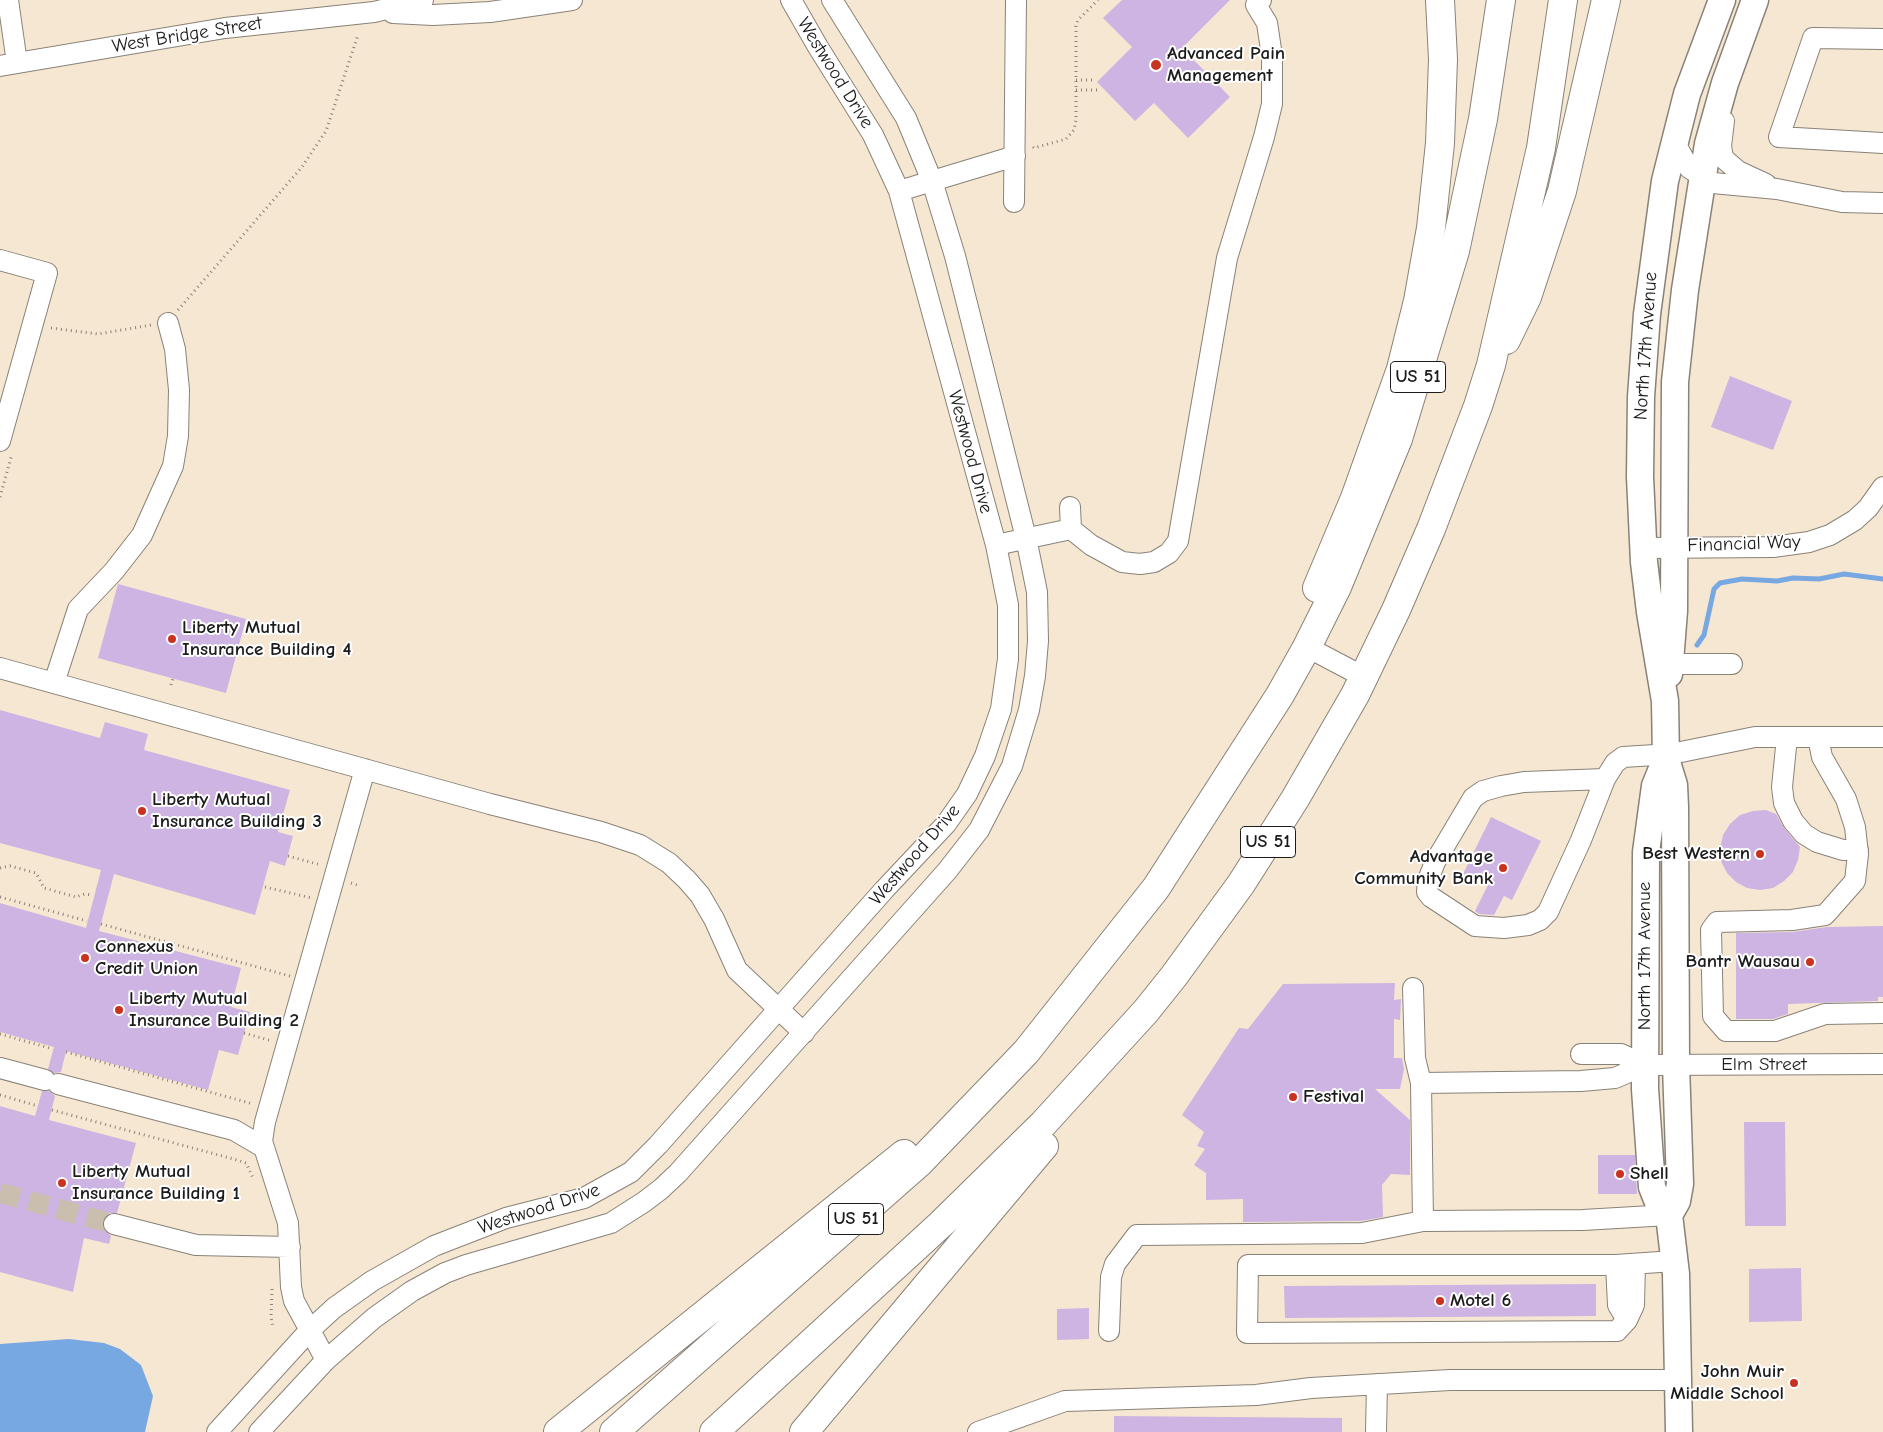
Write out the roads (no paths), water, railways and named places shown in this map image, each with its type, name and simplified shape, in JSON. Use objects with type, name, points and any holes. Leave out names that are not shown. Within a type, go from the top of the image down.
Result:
[{"type":"highway","points":[[1258,728],[1355,498],[1401,369],[1418,301],[1431,228],[1440,143],[1442,59],[1440,0]]},
{"type":"highway","name":"US 51","points":[[614,1432],[940,1142],[1020,1058],[1078,988],[1156,888],[1258,728],[1307,648],[1341,580],[1398,439],[1455,251],[1486,101],[1502,0]]},
{"type":"highway","name":"US 51","points":[[714,1432],[981,1186],[1043,1124],[1157,998],[1198,945],[1268,843],[1364,677],[1431,529],[1471,426],[1491,364],[1541,148],[1563,0]]},
{"type":"highway","points":[[1491,364],[1522,310],[1552,223],[1574,147],[1606,0]]},
{"type":"highway","points":[[558,1432],[929,1133],[1078,988]]},
{"type":"highway","points":[[804,1432],[1117,1061],[1136,1037],[1157,998]]},
{"type":"main road","name":"North 17th Avenue","points":[[1666,757],[1655,786],[1646,852],[1645,1065],[1652,1187],[1658,1202],[1669,1215],[1677,1201],[1680,1184],[1676,1065],[1675,815],[1674,785],[1666,757],[1665,701],[1650,612],[1643,548],[1640,444],[1644,341],[1659,213],[1674,141],[1691,81],[1722,0]]},
{"type":"main road","name":"North 17th Avenue","points":[[1665,701],[1674,611],[1675,370],[1701,178],[1722,92],[1755,0]]},
{"type":"main road","points":[[1669,1215],[1674,1261],[1679,1380],[1679,1432]]},
{"type":"street","points":[[8,0],[8,65]]},
{"type":"street","name":"West Bridge Street","points":[[8,65],[225,28],[374,12],[423,0]]},
{"type":"street","name":"West Bridge Street","points":[[374,12],[452,15],[514,10],[572,0]]},
{"type":"street","name":"Westwood Drive","points":[[217,1432],[309,1331],[334,1308],[372,1281],[434,1246],[506,1218],[584,1198],[631,1172],[658,1145],[946,824],[967,794],[985,756],[1001,709],[1008,659],[1008,605],[996,544],[900,191],[874,135],[818,48],[791,0]]},
{"type":"street","name":"Westwood Drive","points":[[259,1432],[326,1360],[395,1302],[445,1273],[509,1251],[597,1228],[637,1207],[678,1173],[962,853],[984,822],[1005,783],[1025,728],[1037,660],[1038,602],[1026,538],[955,256],[932,181],[906,118],[832,0]]},
{"type":"street","points":[[844,0],[854,34]]},
{"type":"street","points":[[1014,202],[1016,0]]},
{"type":"street","points":[[996,544],[1071,529],[1102,552],[1122,562],[1147,564],[1162,558],[1178,542],[1226,264],[1272,104],[1271,41],[1267,23],[1256,5],[1261,0]]},
{"type":"street","points":[[1883,39],[1813,38],[1778,137],[1883,143]]},
{"type":"street","points":[[1722,92],[1724,124],[1721,146],[1723,158],[1738,171],[1777,189]]},
{"type":"street","points":[[1674,141],[1687,165],[1701,178],[1724,185],[1777,189],[1842,202],[1883,203]]},
{"type":"street","points":[[900,191],[1015,156]]},
{"type":"street","points":[[0,260],[46,273],[40,324],[0,441]]},
{"type":"street","points":[[54,683],[78,609],[114,571],[142,535],[171,473],[176,449],[178,390],[175,349],[168,323]]},
{"type":"street","name":"Financial Way","points":[[1643,548],[1773,546],[1809,542],[1830,535],[1855,520],[1868,508],[1883,487]]},
{"type":"street","points":[[1070,507],[1071,529]]},
{"type":"street","points":[[1307,648],[1364,677]]},
{"type":"street","points":[[1670,664],[1732,664]]},
{"type":"street","points":[[0,668],[608,834],[655,853],[677,871],[700,896],[714,919],[737,970],[778,1011],[804,1033]]},
{"type":"street","points":[[1787,737],[1782,787],[1784,803],[1793,820],[1804,834],[1817,842],[1835,848],[1858,850]]},
{"type":"street","points":[[1818,737],[1822,757],[1850,808],[1858,850],[1855,881],[1825,915],[1792,920],[1717,922],[1711,930],[1713,1016],[1726,1031],[1775,1031],[1825,1014],[1883,1014]]},
{"type":"street","points":[[1605,779],[1524,782],[1501,786],[1483,792],[1474,798],[1435,862],[1428,880],[1427,892],[1431,897],[1475,926],[1504,928],[1528,925],[1540,920],[1548,912],[1605,779],[1615,763],[1623,757],[1666,757],[1740,739],[1883,737]]},
{"type":"street","points":[[256,1153],[365,769]]},
{"type":"street","points":[[1412,988],[1414,1058],[1421,1083],[1423,1221]]},
{"type":"street","points":[[1581,1054],[1620,1054],[1645,1065]]},
{"type":"street","name":"Elm Street","points":[[1645,1065],[1883,1064]]},
{"type":"street","points":[[1421,1083],[1581,1081],[1623,1076],[1645,1065]]},
{"type":"street","points":[[0,1068],[234,1130],[256,1153],[283,1203],[290,1247],[292,1293],[309,1331],[326,1360]]},
{"type":"street","points":[[1109,1331],[1111,1276],[1115,1264],[1137,1235],[1362,1234],[1423,1221],[1583,1220],[1669,1215]]},
{"type":"street","points":[[114,1224],[203,1246],[290,1247]]},
{"type":"street","points":[[1626,1264],[1634,1305],[1627,1320],[1617,1331],[1247,1333],[1248,1265],[1626,1264],[1674,1261]]},
{"type":"street","points":[[978,1432],[1065,1401],[1256,1395],[1377,1384],[1450,1380],[1679,1380]]},
{"type":"street","points":[[1376,1432],[1377,1384]]},
{"type":"water","points":[[69,1339],[104,1343],[120,1349],[141,1365],[153,1396],[145,1432],[0,1432],[0,1344]]},
{"type":"waterway","points":[[1697,645],[1704,635],[1714,589],[1720,583],[1742,579],[1777,581],[1793,578],[1819,579],[1844,574],[1883,579]]},
{"type":"tunnel","points":[[0,1193],[114,1224]]},
{"type":"place","name":"Advanced Pain Management","points":[[1156,65]]},
{"type":"place","name":"Liberty Mutual Insurance Building 4","points":[[172,639]]},
{"type":"place","name":"Liberty Mutual Insurance Building 3","points":[[142,811]]},
{"type":"place","name":"Best Western","points":[[1760,854]]},
{"type":"place","name":"Advantage Community Bank","points":[[1503,868]]},
{"type":"place","name":"Connexus Credit Union","points":[[85,958]]},
{"type":"place","name":"Bantr Wausau","points":[[1810,962]]},
{"type":"place","name":"Liberty Mutual Insurance Building 2","points":[[119,1010]]},
{"type":"place","name":"Festival","points":[[1293,1097]]},
{"type":"place","name":"Shell","points":[[1620,1174]]},
{"type":"place","name":"Liberty Mutual Insurance Building 1","points":[[62,1183]]},
{"type":"place","name":"Motel 6","points":[[1440,1301]]},
{"type":"place","name":"John Muir Middle School","points":[[1794,1383]]}]
